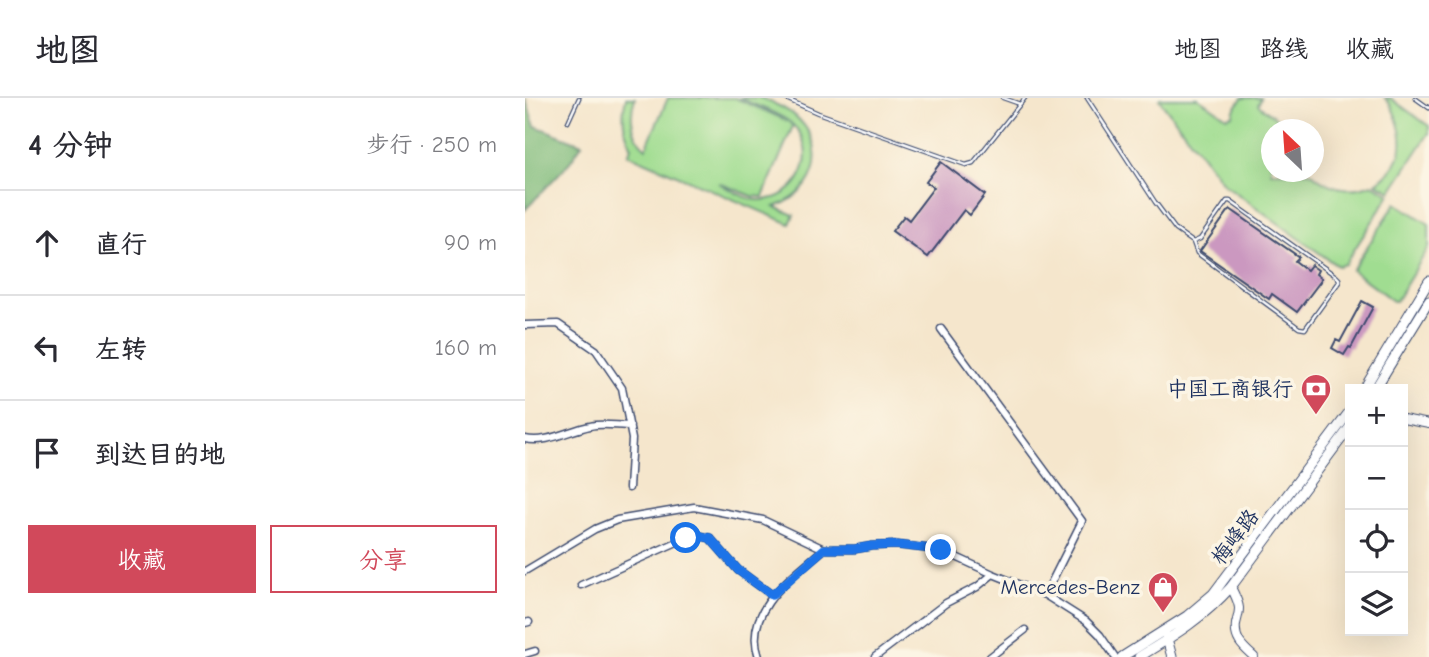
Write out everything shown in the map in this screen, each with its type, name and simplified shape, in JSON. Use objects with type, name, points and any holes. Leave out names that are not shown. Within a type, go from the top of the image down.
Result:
[{"type":"main road","points":[[1367,384],[1429,281]]},
{"type":"main road","points":[[1378,384],[1429,301]]},
{"type":"main road","name":"梅峰路","points":[[1139,657],[1213,594],[1345,418]]},
{"type":"main road","name":"梅峰路","points":[[1122,657],[1200,618],[1231,587],[1345,434]]},
{"type":"main road","points":[[1166,635],[1172,657]]},
{"type":"street","points":[[525,325],[558,324],[596,350],[622,388],[632,439],[629,488]]},
{"type":"street","points":[[941,330],[1082,521],[1045,595]]},
{"type":"street","points":[[1408,420],[1429,424]]},
{"type":"street","points":[[525,439],[543,440],[593,425],[630,426]]},
{"type":"street","points":[[527,568],[595,529],[617,520],[694,507],[763,520],[824,549],[897,545],[941,550],[1045,595],[1086,621],[1100,635],[1115,657]]},
{"type":"street","points":[[581,585],[686,538],[701,536],[710,538],[738,570],[772,595]]},
{"type":"street","points":[[759,657],[755,641],[756,626],[772,595],[824,549]]},
{"type":"street","points":[[875,657],[946,603],[977,587],[993,574]]},
{"type":"street","points":[[1231,587],[1239,609],[1236,636],[1254,657]]},
{"type":"street","points":[[990,657],[1025,630]]},
{"type":"street","points":[[887,648],[891,657]]},
{"type":"street","points":[[525,654],[535,651]]},
{"type":"lane","points":[[568,122],[579,98]]},
{"type":"lane","points":[[784,98],[818,113],[966,165],[973,163],[1025,98]]},
{"type":"lane","points":[[1003,98],[1020,104]]},
{"type":"lane","points":[[1087,98],[1155,202],[1176,230],[1193,242],[1197,253],[1302,330],[1339,282],[1336,276],[1230,201],[1227,201],[1200,239],[1193,242]]},
{"type":"lane","points":[[1415,98],[1429,108]]},
{"type":"green space","points":[[525,98],[535,126],[582,144],[570,162],[525,210]]},
{"type":"green space","points":[[626,98],[635,98],[632,111],[634,131],[646,148],[668,98],[735,98],[788,121],[793,126],[763,197],[752,196],[719,183],[743,196],[758,200],[785,193],[795,184],[802,173],[805,148],[801,135],[792,124],[787,120],[739,98],[762,98],[792,114],[805,127],[813,141],[816,156],[806,186],[793,198],[775,207],[794,215],[790,224],[628,154],[632,147],[624,123]]},
{"type":"green space","points":[[1198,98],[1227,117],[1233,115],[1242,98],[1261,98],[1258,105],[1278,119],[1261,119],[1261,182],[1324,182],[1347,188],[1372,184],[1390,194],[1345,264],[1336,265],[1224,184],[1159,99]]},
{"type":"green space","points":[[1385,98],[1390,98],[1429,126],[1429,133],[1391,191],[1376,183],[1390,171],[1401,150],[1398,123]]},
{"type":"green space","points":[[1396,203],[1429,224],[1429,247],[1396,301],[1393,301],[1352,270]]},
{"type":"building","points":[[941,162],[985,195],[970,215],[964,210],[928,257],[892,231],[904,216],[909,220],[934,187],[926,182]]},
{"type":"building","points":[[1230,209],[1299,257],[1295,261],[1307,270],[1311,265],[1318,270],[1316,274],[1322,279],[1297,312],[1272,294],[1269,299],[1200,251]]},
{"type":"building","points":[[1362,301],[1373,307],[1351,348],[1349,347],[1344,355],[1332,348],[1336,340],[1340,342]]},
{"type":"place","name":"中国工商银行","points":[[1316,416]]},
{"type":"place","name":"Mercedes-Benz","points":[[1163,614]]},
{"type":"route","points":[[686,538],[710,538],[738,570],[772,595],[824,549],[897,545],[941,550]]}]
